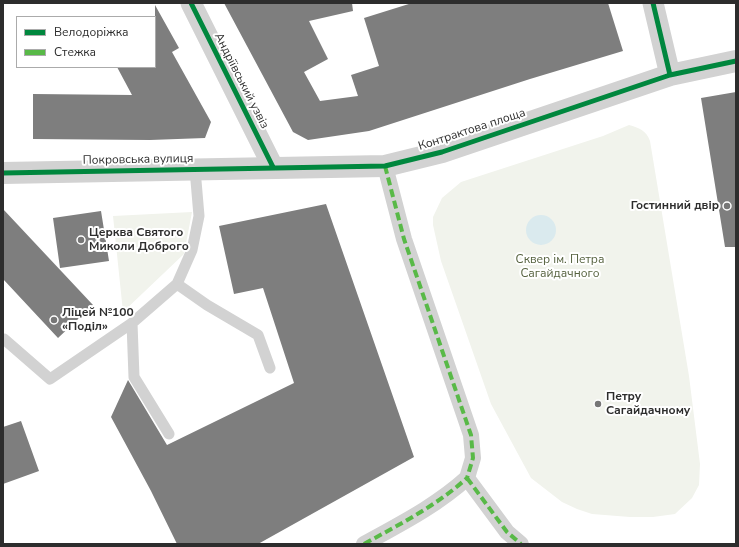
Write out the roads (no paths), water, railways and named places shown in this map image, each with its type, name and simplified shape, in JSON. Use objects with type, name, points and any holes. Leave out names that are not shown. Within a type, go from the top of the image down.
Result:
[{"type":"street","name":"Андріївський узвіз","points":[[191,3],[273,167]]},
{"type":"street","points":[[653,3],[670,75]]},
{"type":"street","name":"Контрактова площа","points":[[273,167],[385,166],[442,152],[670,75],[736,61]]},
{"type":"street","points":[[364,544],[425,511],[450,494],[467,478],[473,458],[471,436],[404,239],[385,166]]},
{"type":"street","name":"Покровська вулиця","points":[[3,173],[273,167]]},
{"type":"street","points":[[467,478],[507,532],[521,544]]},
{"type":"lane","points":[[4,339],[50,379],[132,323],[177,284],[192,250],[198,216],[195,169]]},
{"type":"lane","points":[[177,284],[207,305],[258,335],[270,368]]},
{"type":"lane","points":[[132,323],[134,377],[169,434]]},
{"type":"place","name":"Гостинний двір","points":[[727,206]]},
{"type":"place","name":"Церква Святого Миколи Доброго","points":[[81,240]]},
{"type":"place","name":"Ліцей №100 «Поділ»","points":[[54,320]]},
{"type":"place","name":"Петру Сагайдачному","points":[[598,404]]},
{"type":"park label","name":"Сквер ім. Петра Сагайдачного","points":[[560,267]]}]
